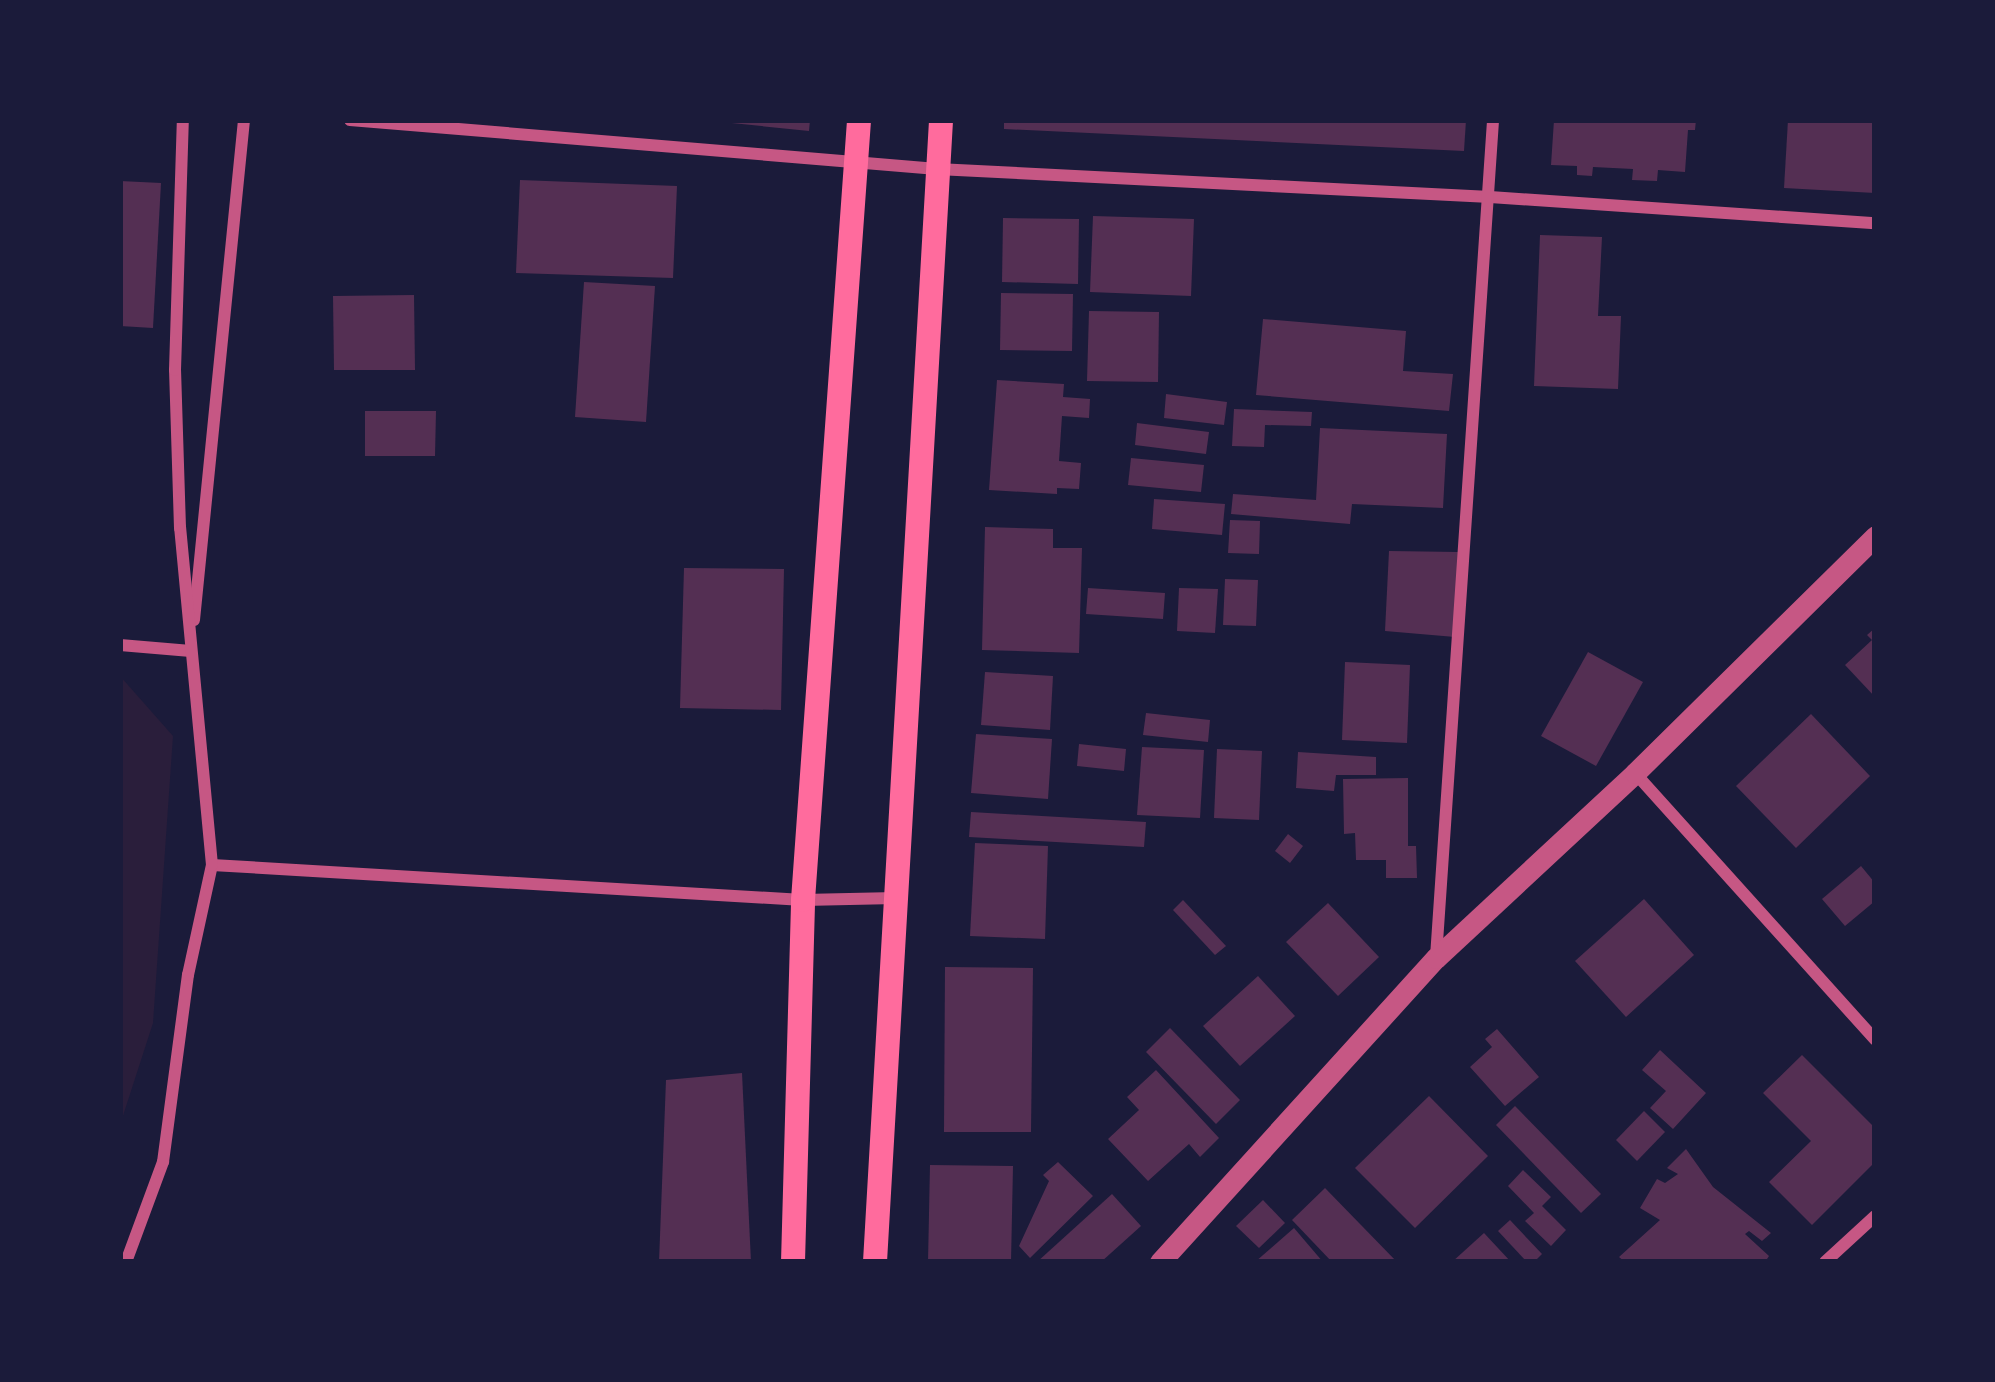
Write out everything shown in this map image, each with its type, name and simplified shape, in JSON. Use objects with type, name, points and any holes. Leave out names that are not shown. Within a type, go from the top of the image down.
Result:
[{"type":"main road","points":[[793,1262],[803,900],[859,120]]},
{"type":"main road","points":[[875,1262],[941,120]]},
{"type":"street","points":[[126,1262],[163,1162],[188,975],[212,865],[190,651],[175,370],[183,120]]},
{"type":"street","points":[[190,651],[244,120]]},
{"type":"street","points":[[350,120],[938,169],[1490,196],[1875,224]]},
{"type":"street","points":[[1436,958],[1493,120]]},
{"type":"street","points":[[1160,1262],[1436,958],[1635,773],[1875,536]]},
{"type":"street","points":[[120,645],[190,651]]},
{"type":"street","points":[[1635,773],[1875,1040]]},
{"type":"street","points":[[212,865],[803,900],[896,898]]},
{"type":"street","points":[[1825,1262],[1875,1216]]},
{"type":"shaded area","points":[[120,676],[173,736],[153,1023],[120,1125]]},
{"type":"building","points":[[702,120],[810,120],[809,131]]},
{"type":"building","points":[[1004,120],[1466,120],[1464,151],[1004,129]]},
{"type":"building","points":[[1554,120],[1696,120],[1695,130],[1688,130],[1685,172],[1658,170],[1657,181],[1632,180],[1633,169],[1593,167],[1592,176],[1577,175],[1577,166],[1551,165]]},
{"type":"building","points":[[1788,120],[1875,123],[1875,193],[1784,188]]},
{"type":"building","points":[[520,180],[677,186],[673,278],[516,273]]},
{"type":"building","points":[[120,181],[161,183],[153,328],[120,326]]},
{"type":"building","points":[[1093,216],[1194,219],[1191,296],[1090,292]]},
{"type":"building","points":[[1003,218],[1079,219],[1078,284],[1002,282]]},
{"type":"building","points":[[1540,235],[1602,237],[1598,316],[1621,316],[1618,389],[1534,386]]},
{"type":"building","points":[[584,282],[655,286],[646,422],[575,417]]},
{"type":"building","points":[[1001,293],[1073,294],[1072,351],[1000,350]]},
{"type":"building","points":[[414,295],[415,370],[334,370],[333,296]]},
{"type":"building","points":[[1089,311],[1159,312],[1158,382],[1087,381]]},
{"type":"building","points":[[1263,319],[1406,331],[1403,371],[1453,374],[1449,411],[1256,395]]},
{"type":"building","points":[[997,380],[1064,384],[1063,397],[1090,399],[1089,418],[1062,416],[1059,461],[1081,463],[1079,489],[1057,488],[1057,494],[989,490]]},
{"type":"building","points":[[1166,394],[1227,402],[1224,425],[1164,418]]},
{"type":"building","points":[[1234,409],[1312,412],[1311,426],[1265,425],[1264,447],[1232,446]]},
{"type":"building","points":[[365,411],[436,411],[435,456],[365,456]]},
{"type":"building","points":[[1137,423],[1209,432],[1206,454],[1135,445]]},
{"type":"building","points":[[1320,428],[1447,434],[1443,508],[1352,504],[1350,524],[1231,514],[1233,494],[1316,500]]},
{"type":"building","points":[[1131,458],[1204,465],[1201,492],[1128,485]]},
{"type":"building","points":[[1154,499],[1225,504],[1222,535],[1152,529]]},
{"type":"building","points":[[1230,520],[1260,521],[1259,554],[1228,553]]},
{"type":"building","points":[[985,527],[1053,529],[1053,548],[1082,548],[1079,653],[982,650]]},
{"type":"building","points":[[1389,551],[1458,552],[1455,637],[1385,631]]},
{"type":"building","points":[[684,568],[784,569],[781,710],[680,708]]},
{"type":"building","points":[[1225,579],[1258,580],[1256,626],[1223,625]]},
{"type":"building","points":[[1088,588],[1165,593],[1163,619],[1086,614]]},
{"type":"building","points":[[1179,588],[1218,589],[1215,633],[1177,631]]},
{"type":"building","points":[[1875,628],[1875,697],[1845,665],[1872,640],[1867,635]]},
{"type":"building","points":[[1588,652],[1643,682],[1596,766],[1541,736]]},
{"type":"building","points":[[1345,662],[1410,665],[1407,743],[1342,740]]},
{"type":"building","points":[[985,672],[1053,676],[1050,730],[981,725]]},
{"type":"building","points":[[1146,713],[1210,720],[1208,742],[1143,735]]},
{"type":"building","points":[[1811,714],[1870,776],[1796,848],[1736,786]]},
{"type":"building","points":[[976,734],[1052,739],[1048,799],[971,793]]},
{"type":"building","points":[[1079,744],[1126,749],[1124,771],[1077,766]]},
{"type":"building","points":[[1142,747],[1204,750],[1200,818],[1137,815]]},
{"type":"building","points":[[1217,749],[1262,751],[1259,820],[1214,818]]},
{"type":"building","points":[[1298,752],[1376,757],[1376,775],[1336,775],[1334,791],[1296,788]]},
{"type":"building","points":[[1408,778],[1408,846],[1416,846],[1417,878],[1386,878],[1386,860],[1356,860],[1355,833],[1344,834],[1343,779]]},
{"type":"building","points":[[971,812],[1146,822],[1144,847],[969,837]]},
{"type":"building","points":[[1288,834],[1303,846],[1290,863],[1275,851]]},
{"type":"building","points":[[975,843],[1048,846],[1045,939],[970,936]]},
{"type":"building","points":[[1861,866],[1875,883],[1875,901],[1845,926],[1822,899]]},
{"type":"building","points":[[1644,899],[1694,955],[1626,1017],[1575,961]]},
{"type":"building","points":[[1183,900],[1226,946],[1215,955],[1173,910]]},
{"type":"building","points":[[1328,903],[1379,957],[1338,996],[1286,942]]},
{"type":"building","points":[[945,967],[1033,968],[1031,1132],[944,1132]]},
{"type":"building","points":[[1258,976],[1295,1016],[1240,1066],[1203,1026]]},
{"type":"building","points":[[1170,1028],[1240,1100],[1216,1124],[1146,1052]]},
{"type":"building","points":[[1497,1029],[1539,1077],[1505,1106],[1470,1067],[1492,1047],[1485,1039]]},
{"type":"building","points":[[1660,1050],[1706,1093],[1673,1129],[1650,1108],[1666,1091],[1642,1070]]},
{"type":"building","points":[[1802,1055],[1875,1128],[1875,1162],[1812,1225],[1769,1182],[1811,1141],[1763,1093]]},
{"type":"building","points":[[1156,1070],[1219,1138],[1200,1157],[1189,1144],[1148,1181],[1108,1139],[1139,1110],[1127,1097]]},
{"type":"building","points":[[742,1073],[751,1262],[659,1262],[666,1080]]},
{"type":"building","points":[[1429,1096],[1488,1156],[1415,1228],[1355,1168]]},
{"type":"building","points":[[1515,1106],[1601,1194],[1581,1213],[1496,1125]]},
{"type":"building","points":[[1644,1111],[1665,1132],[1637,1161],[1616,1140]]},
{"type":"building","points":[[1686,1149],[1713,1187],[1771,1233],[1762,1241],[1749,1231],[1745,1234],[1769,1256],[1765,1262],[1625,1262],[1619,1257],[1660,1220],[1640,1208],[1657,1179],[1665,1183],[1678,1174],[1667,1168]]},
{"type":"building","points":[[1058,1162],[1093,1196],[1030,1258],[1019,1246],[1049,1181],[1043,1175]]},
{"type":"building","points":[[930,1165],[1013,1166],[1011,1262],[928,1262]]},
{"type":"building","points":[[1523,1170],[1551,1197],[1542,1206],[1566,1230],[1551,1246],[1525,1221],[1534,1213],[1508,1186]]},
{"type":"building","points":[[1325,1188],[1397,1262],[1332,1262],[1292,1220]]},
{"type":"building","points":[[1112,1194],[1141,1226],[1101,1262],[1037,1262]]},
{"type":"building","points":[[1263,1200],[1285,1223],[1259,1248],[1236,1226]]},
{"type":"building","points":[[1510,1220],[1542,1254],[1534,1262],[1527,1262],[1498,1231]]},
{"type":"building","points":[[1294,1228],[1323,1262],[1255,1262]]},
{"type":"building","points":[[1484,1233],[1511,1262],[1452,1262]]}]
